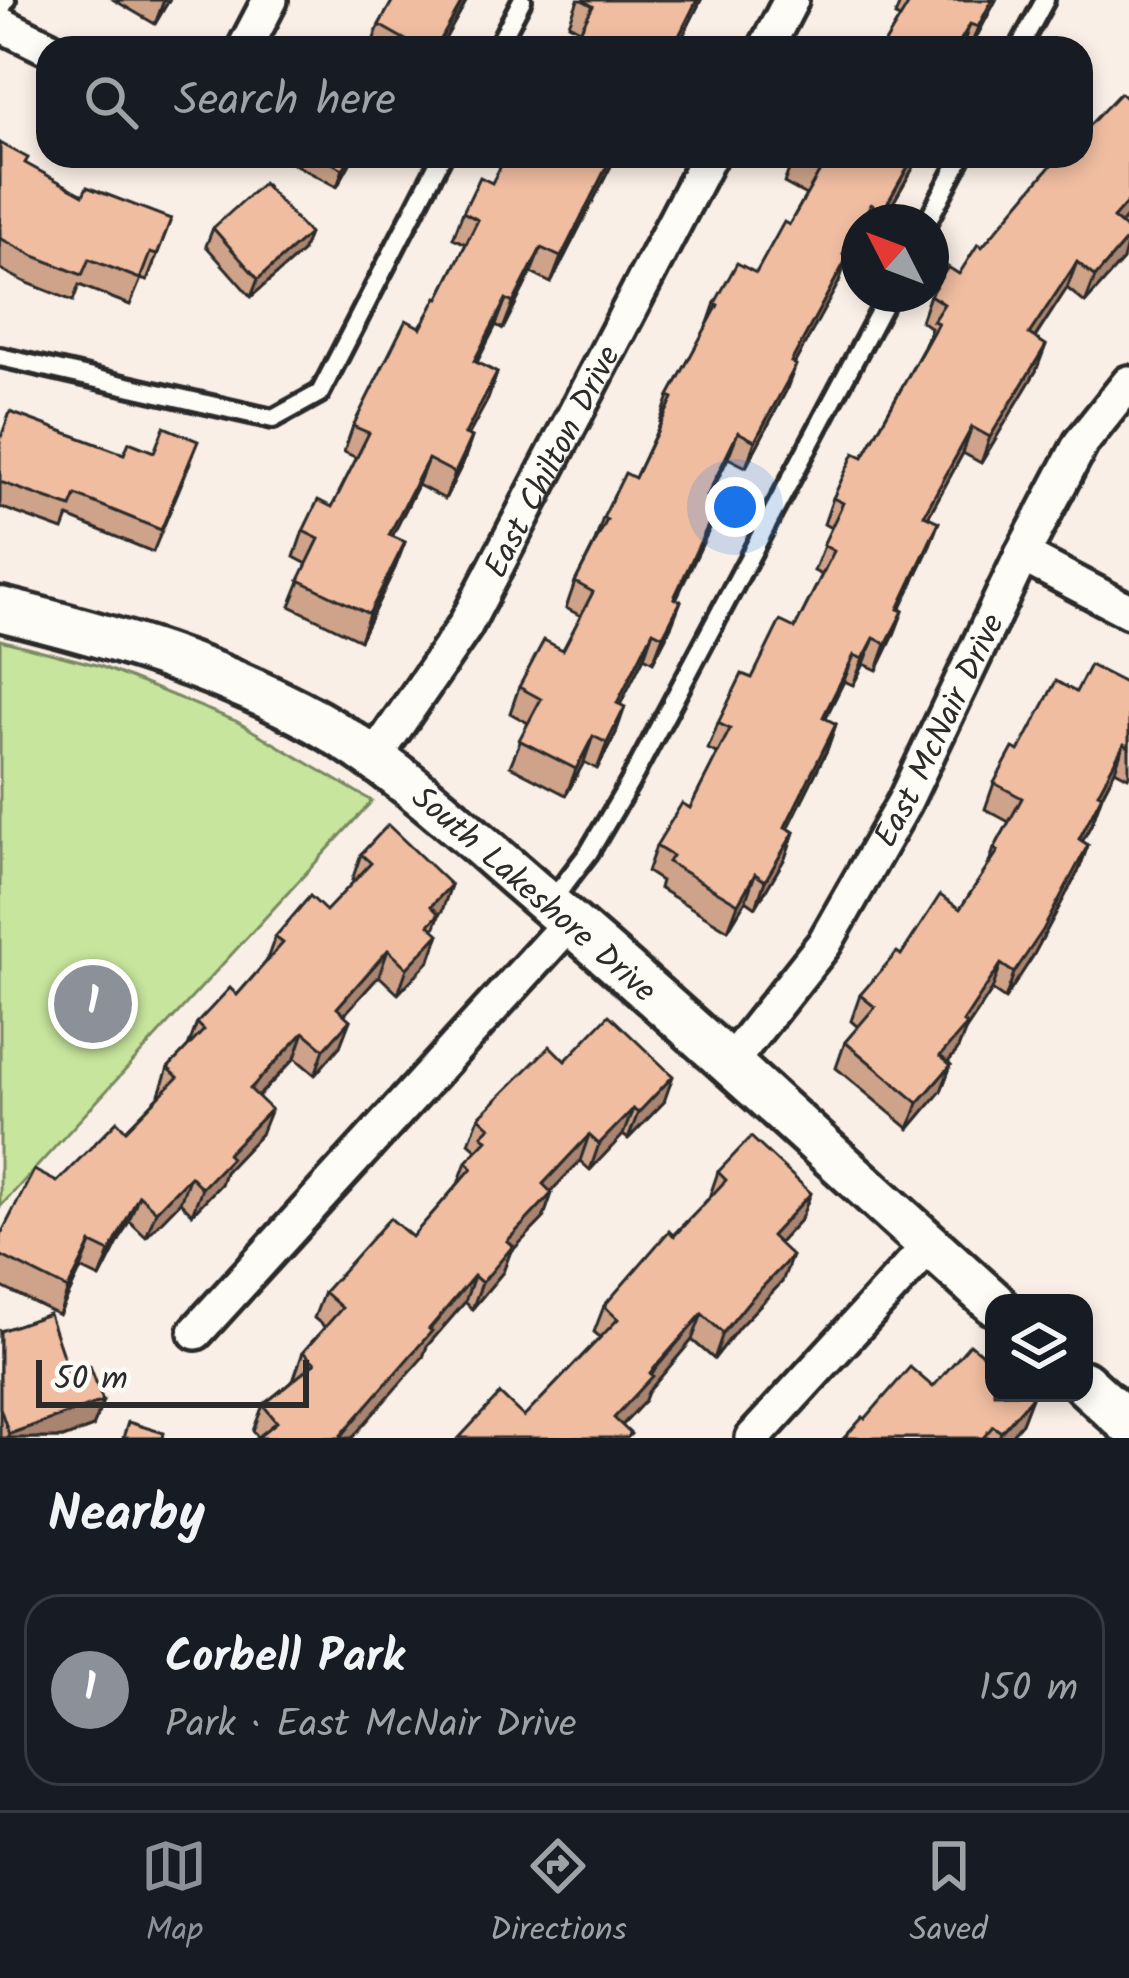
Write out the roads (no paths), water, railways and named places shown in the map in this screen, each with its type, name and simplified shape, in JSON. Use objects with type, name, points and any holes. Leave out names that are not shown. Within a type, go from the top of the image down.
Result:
[{"type":"street","points":[[251,36],[270,0]]},
{"type":"street","points":[[772,36],[791,0]]},
{"type":"street","points":[[0,23],[36,41]]},
{"type":"street","name":"East Chilton Drive","points":[[376,758],[465,626],[703,168]]},
{"type":"street","name":"East McNair Drive","points":[[729,1064],[824,944],[904,803],[1081,443],[1129,383]]},
{"type":"street","points":[[1022,555],[1129,611]]},
{"type":"street","name":"South Lakeshore Drive","points":[[0,609],[109,636],[255,690],[376,758],[559,913],[985,1295]]},
{"type":"street","points":[[196,1331],[559,913]]},
{"type":"street","points":[[753,1438],[930,1245]]},
{"type":"street","points":[[1093,1391],[1129,1424]]},
{"type":"lane","points":[[0,11],[6,0]]},
{"type":"lane","points":[[503,36],[522,0]]},
{"type":"lane","points":[[1026,36],[1045,0]]},
{"type":"lane","points":[[0,357],[273,419],[320,393],[436,168]]},
{"type":"lane","points":[[937,204],[956,168]]},
{"type":"lane","points":[[559,913],[879,312]]},
{"type":"place","name":"Corbell Park","points":[[93,1004]]}]
